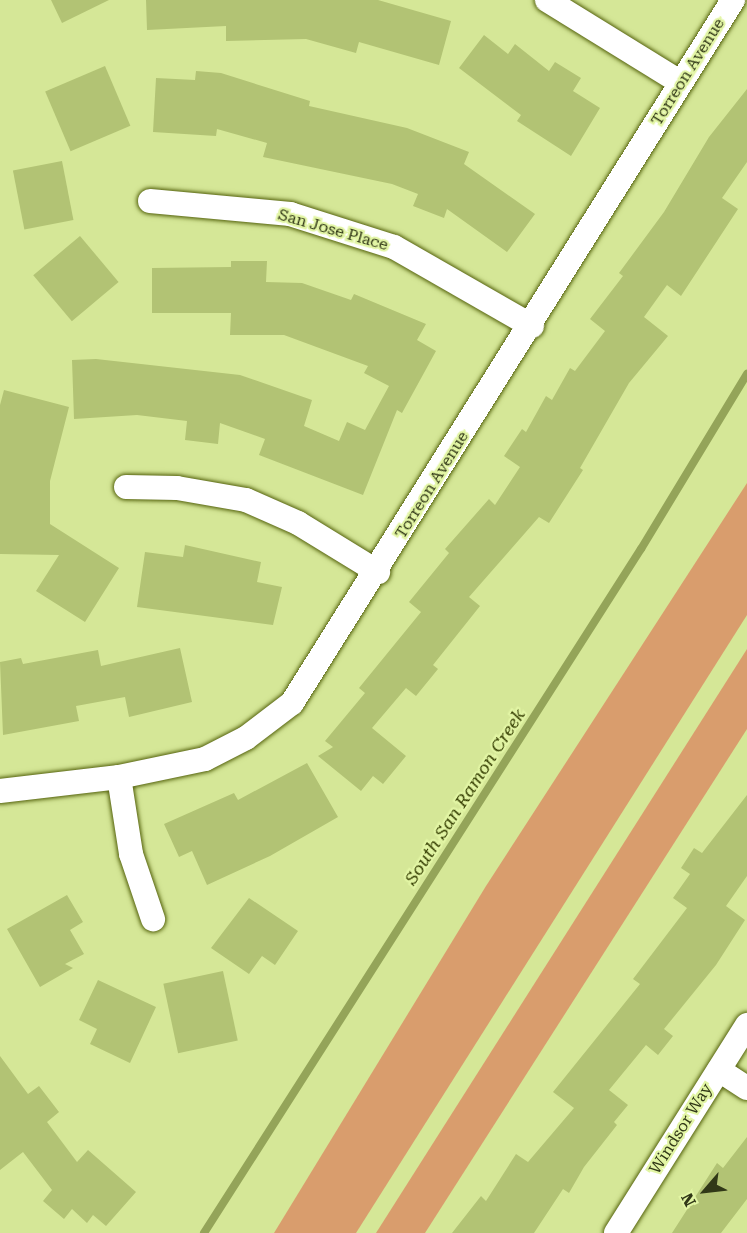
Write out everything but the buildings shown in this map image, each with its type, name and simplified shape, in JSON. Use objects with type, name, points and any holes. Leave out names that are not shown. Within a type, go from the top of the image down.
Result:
[{"type":"street","points":[[547,0],[680,82]]},
{"type":"street","name":"Torreon Avenue","points":[[0,791],[119,777],[205,759],[246,738],[292,703],[378,572],[733,0]]},
{"type":"street","name":"San Jose Place","points":[[150,201],[290,214],[394,247],[532,326]]},
{"type":"street","points":[[126,487],[177,489],[246,501],[298,524],[378,572]]},
{"type":"street","points":[[119,777],[131,854],[153,919]]},
{"type":"street","name":"Windsor Way","points":[[616,1233],[747,1025]]},
{"type":"street","points":[[719,1070],[747,1088]]},
{"type":"shaded area","points":[[747,483],[747,615],[356,1233],[274,1233],[486,886]]},
{"type":"shaded area","points":[[747,649],[747,729],[425,1233],[376,1233]]},
{"type":"waterway","name":"South San Ramon Creek","points":[[204,1233],[641,549],[747,374]]}]
